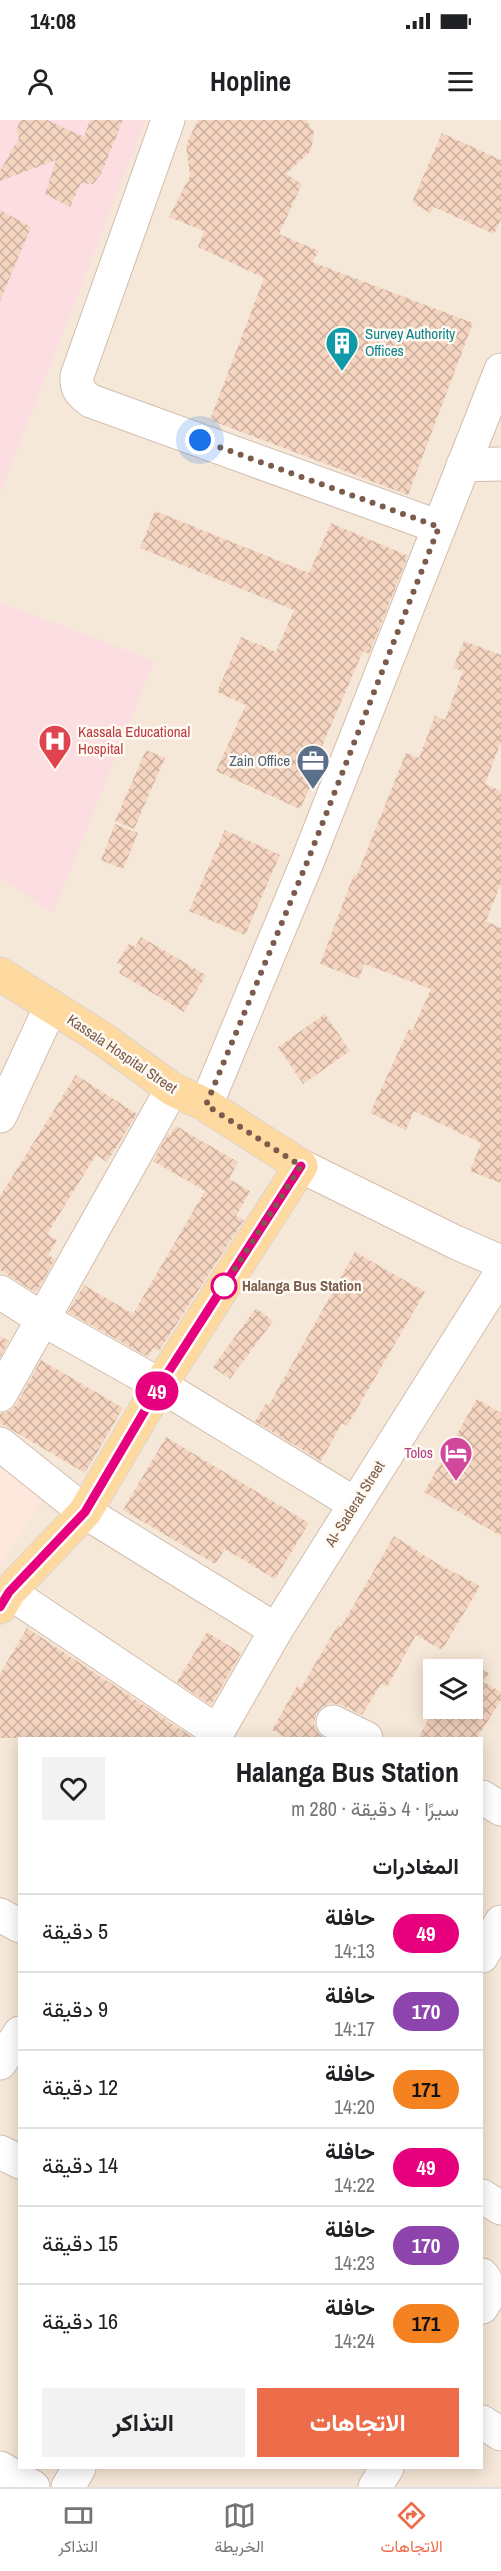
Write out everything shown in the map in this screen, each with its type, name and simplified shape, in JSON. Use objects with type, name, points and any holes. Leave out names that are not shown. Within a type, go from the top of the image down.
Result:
[{"type":"main road","name":"Kassala Hospital Street","points":[[0,974],[102,1039],[172,1089],[206,1105],[301,1166]]},
{"type":"main road","points":[[5,1599],[85,1512],[160,1385],[301,1166]]},
{"type":"street","points":[[168,120],[77,376],[76,386],[81,394],[91,401],[439,527]]},
{"type":"street","points":[[206,1105],[308,860],[501,370]]},
{"type":"street","points":[[463,465],[501,465]]},
{"type":"street","points":[[0,1116],[51,1006]]},
{"type":"street","points":[[0,1395],[172,1089]]},
{"type":"street","name":"Kassala Hospital Street","points":[[301,1166],[455,1242],[501,1262]]},
{"type":"street","name":"Al- Saderat Street","points":[[216,1735],[276,1630],[501,1273]]},
{"type":"street","points":[[0,1292],[44,1320],[160,1385],[355,1504]]},
{"type":"street","points":[[0,1444],[85,1512],[276,1630]]},
{"type":"street","points":[[5,1599],[216,1735]]},
{"type":"street","points":[[333,1722],[364,1737]]},
{"type":"street","points":[[483,1798],[501,1809]]},
{"type":"street","points":[[0,1915],[18,1925]]},
{"type":"street","points":[[483,1954],[501,1922]]},
{"type":"street","points":[[0,2063],[18,2036]]},
{"type":"street","points":[[0,2152],[18,2161]]},
{"type":"street","points":[[483,2197],[501,2208]]},
{"type":"street","points":[[483,2276],[489,2295],[483,2305]]},
{"type":"street","points":[[483,2423],[501,2434]]},
{"type":"street","points":[[0,2468],[33,2487]]},
{"type":"street","points":[[68,2487],[78,2469]]},
{"type":"street","points":[[375,2487],[386,2469]]},
{"type":"shaded area","points":[[0,120],[501,120],[501,2487],[0,2487]]},
{"type":"shaded area","points":[[0,120],[146,120],[0,493]]},
{"type":"shaded area","name":"Kassala Educational Hospital","points":[[0,602],[154,661],[53,913],[0,878]]},
{"type":"shaded area","points":[[0,1450],[53,1482],[0,1566]]},
{"type":"building","points":[[21,120],[47,120],[84,137],[90,120],[123,120],[101,174],[93,184],[81,183],[70,207],[45,194],[56,160],[0,181],[0,171],[19,138],[16,130]]},
{"type":"building","name":"Survey Authority Offices","points":[[198,120],[306,120],[314,132],[311,151],[286,174],[302,184],[279,234],[319,251],[312,262],[473,323],[408,495],[210,420],[264,278],[198,247],[204,231],[169,217],[190,176],[186,145]]},
{"type":"building","points":[[442,133],[501,160],[501,219],[494,234],[434,207],[430,213],[412,202]]},
{"type":"building","points":[[0,210],[31,227],[0,301]]},
{"type":"building","points":[[155,511],[309,573],[331,523],[408,556],[369,654],[363,651],[320,751],[325,754],[300,809],[216,771],[246,705],[217,692],[241,637],[276,652],[294,610],[140,548]]},
{"type":"building","points":[[464,641],[501,655],[501,742],[485,784],[501,791],[501,883],[486,921],[501,928],[501,1183],[470,1171],[481,1143],[414,1111],[406,1130],[370,1113],[409,1029],[412,1031],[431,989],[364,964],[359,979],[320,964],[354,874],[357,875],[406,753],[419,758],[435,716],[445,720],[463,671],[453,668]]},
{"type":"building","points":[[146,750],[165,758],[134,829],[115,821]]},
{"type":"building","points":[[115,824],[138,833],[123,869],[101,860]]},
{"type":"building","points":[[225,830],[280,855],[245,935],[189,911]]},
{"type":"building","points":[[141,937],[206,975],[184,1012],[119,973],[123,966],[117,963],[129,944],[135,947]]},
{"type":"building","points":[[325,1014],[350,1051],[303,1084],[278,1047]]},
{"type":"building","points":[[76,1075],[137,1114],[107,1162],[96,1155],[47,1234],[57,1240],[48,1255],[55,1259],[36,1293],[0,1270],[0,1196]]},
{"type":"building","points":[[176,1126],[238,1162],[229,1179],[250,1191],[236,1216],[244,1220],[159,1351],[153,1348],[148,1357],[68,1312],[84,1285],[133,1314],[205,1191],[153,1161],[168,1134],[170,1135]]},
{"type":"building","points":[[355,1252],[425,1292],[347,1426],[342,1423],[321,1461],[255,1421],[266,1403],[269,1405]]},
{"type":"building","points":[[256,1308],[273,1321],[230,1379],[213,1367]]},
{"type":"building","points":[[0,1336],[9,1341],[0,1357]]},
{"type":"building","points":[[41,1360],[123,1408],[85,1473],[0,1423],[0,1414],[16,1405]]},
{"type":"building","points":[[477,1399],[501,1413],[501,1536],[424,1492]]},
{"type":"building","points":[[166,1437],[309,1523],[275,1579],[225,1549],[215,1564],[123,1510]]},
{"type":"building","points":[[394,1536],[438,1564],[480,1586],[442,1650],[416,1635],[387,1687],[381,1684],[362,1715],[331,1703],[322,1707],[316,1714],[314,1724],[323,1737],[285,1737],[272,1730],[297,1686],[301,1688],[338,1625],[341,1627]]},
{"type":"building","points":[[27,1628],[192,1737],[0,1738],[0,1674]]},
{"type":"building","points":[[207,1632],[241,1653],[211,1705],[177,1682]]},
{"type":"building","points":[[483,1670],[489,1673],[484,1682],[501,1692],[501,1700],[478,1737],[419,1737],[429,1719],[483,1719]]},
{"type":"bus line","name":"49","points":[[0,1607],[9,1592],[85,1512],[160,1385],[301,1166]]},
{"type":"place","name":"Survey Authority Offices","points":[[342,372]]},
{"type":"place","name":"Kassala Educational Hospital","points":[[55,770]]},
{"type":"place","name":"Zain Office","points":[[313,790]]},
{"type":"place","name":"Halanga Bus Station","points":[[224,1286]]},
{"type":"place","name":"Tolos","points":[[456,1482]]},
{"type":"route","points":[[200,440],[439,527],[308,860],[206,1105],[301,1166],[224,1286]]}]
